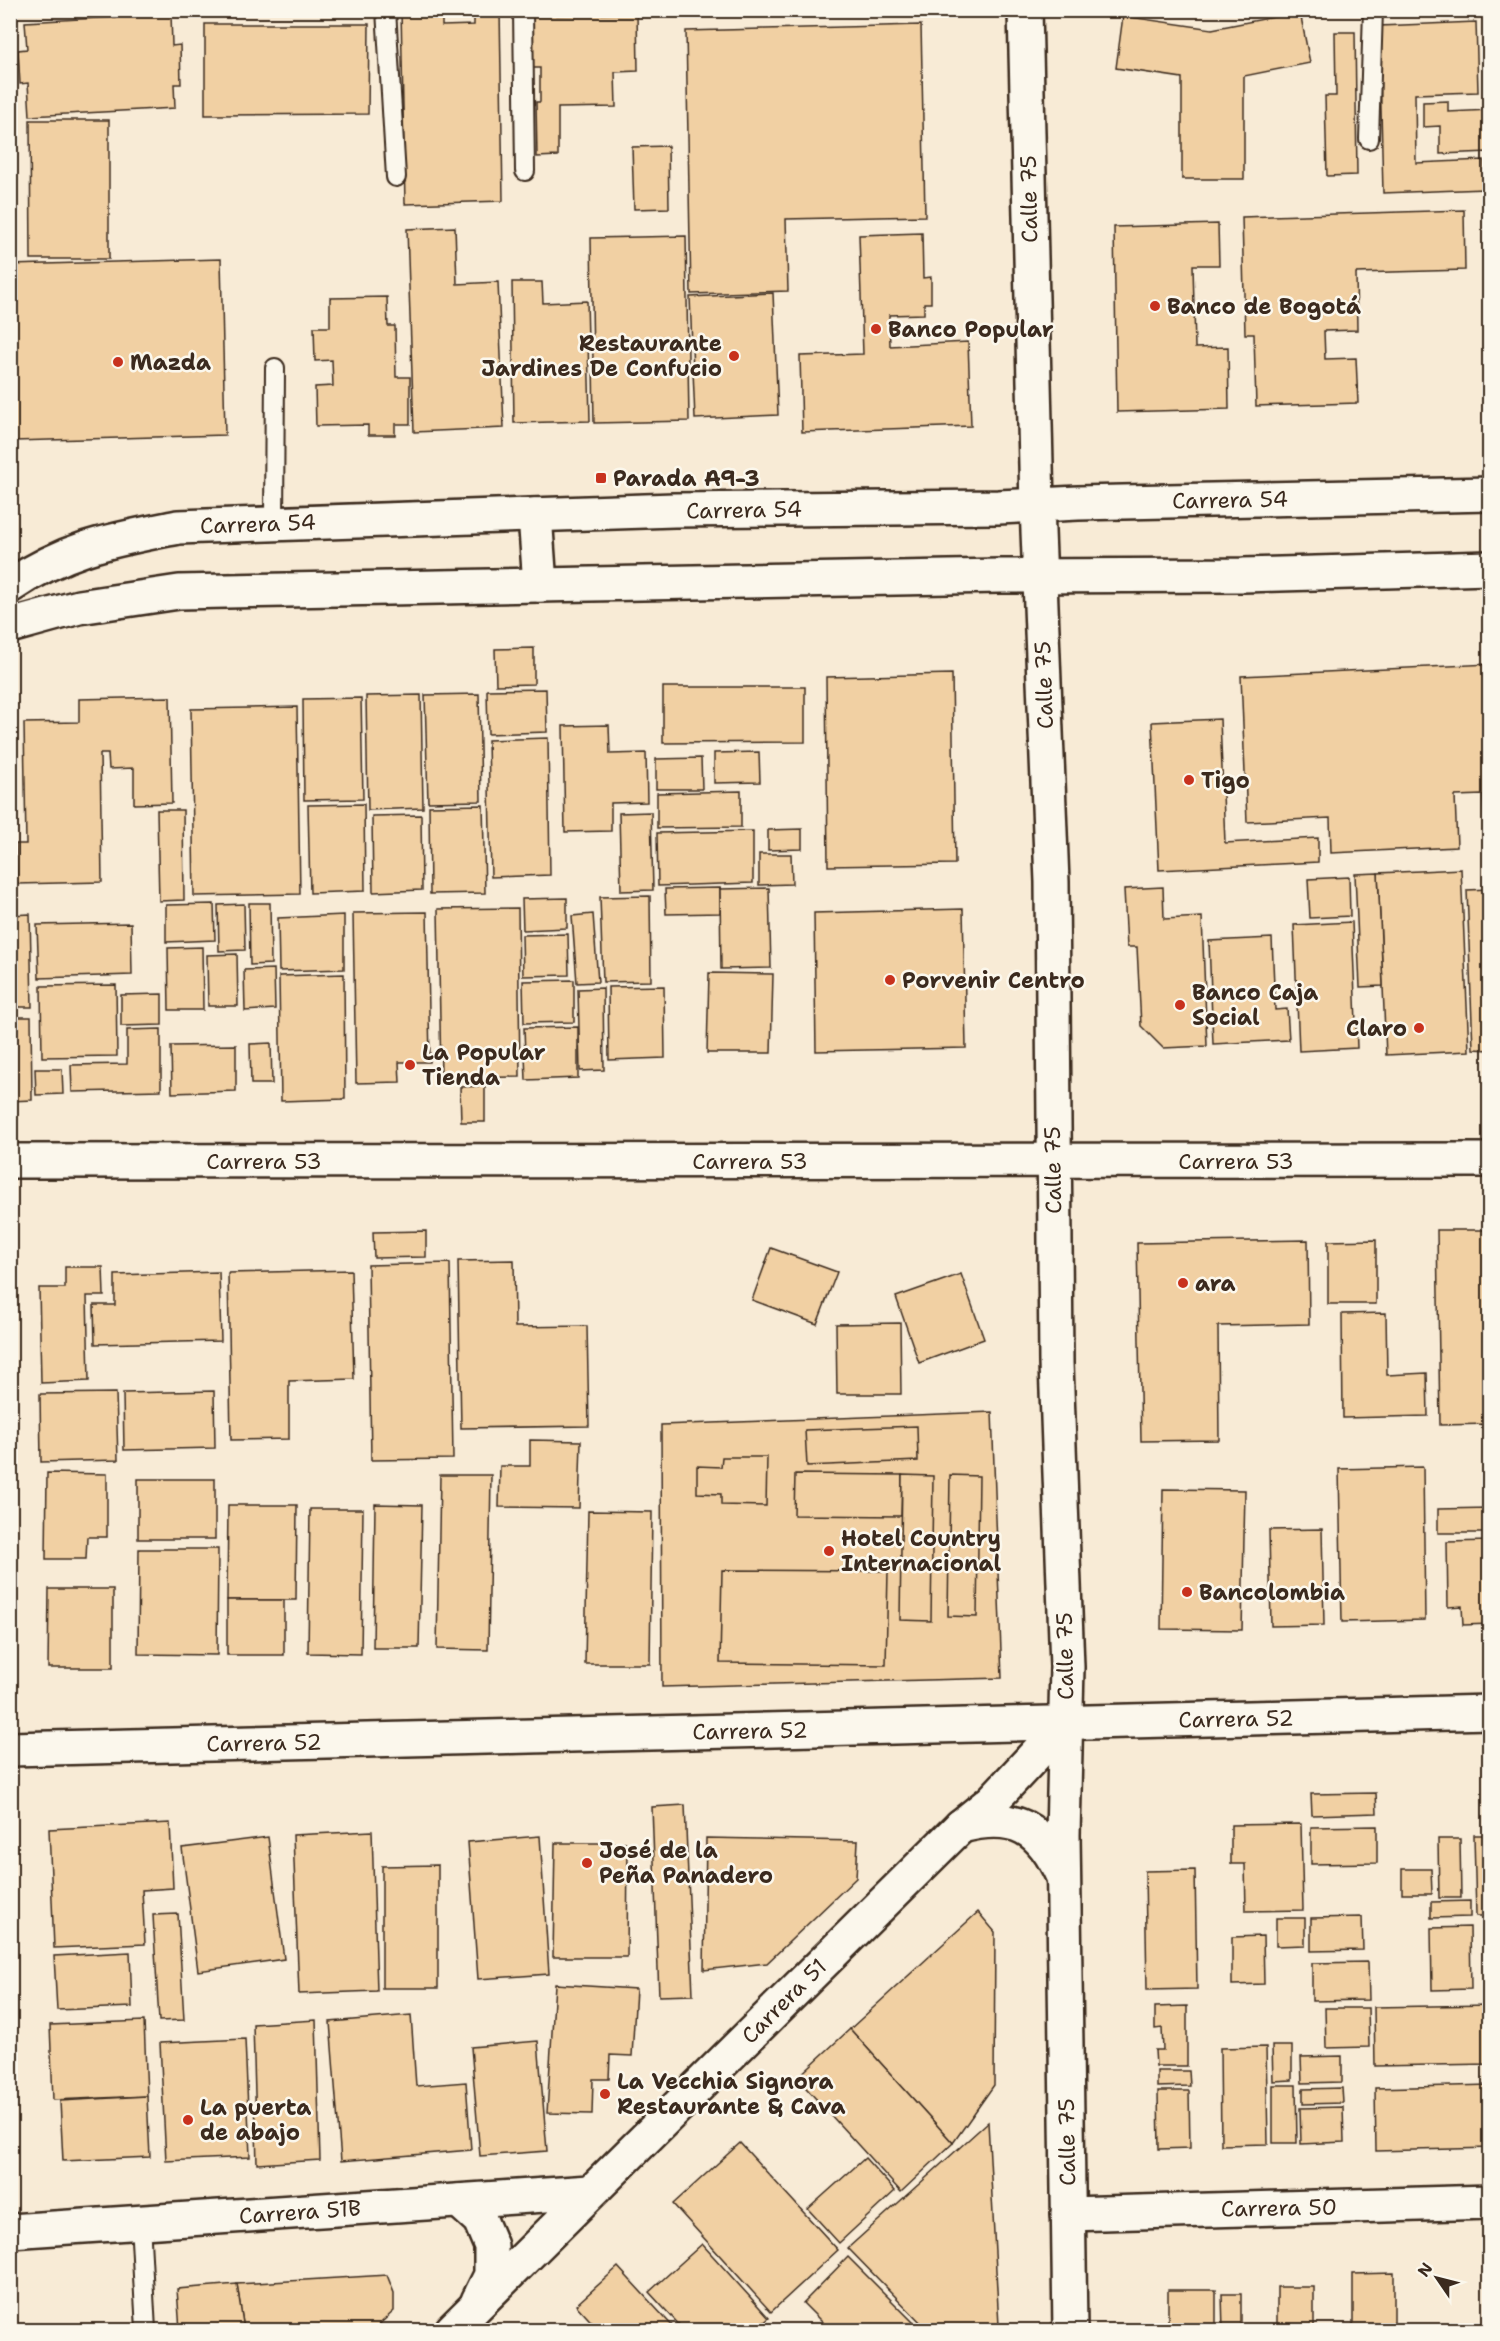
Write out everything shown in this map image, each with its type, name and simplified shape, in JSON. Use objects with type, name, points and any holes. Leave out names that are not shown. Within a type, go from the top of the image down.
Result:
[{"type":"main road","name":"Calle 75","points":[[1024,10],[1037,506],[1052,882],[1056,1363],[1067,1668],[1063,1878],[1070,2331]]},
{"type":"main road","name":"Carrera 54","points":[[10,586],[31,572],[65,555],[99,543],[178,527],[674,510],[1037,506],[1101,502],[1490,494]]},
{"type":"main road","points":[[535,515],[540,585]]},
{"type":"main road","points":[[10,626],[79,607],[179,592],[1041,576],[1243,575],[1490,568]]},
{"type":"main road","name":"Carrera 53","points":[[10,1161],[1490,1160]]},
{"type":"main road","name":"Carrera 52","points":[[10,1749],[1490,1712]]},
{"type":"main road","name":"Carrera 51","points":[[463,2319],[961,1826],[992,1801],[1066,1722]]},
{"type":"main road","points":[[961,1826],[986,1820],[1012,1822],[1035,1834],[1053,1853],[1063,1878]]},
{"type":"main road","name":"Carrera 51B","points":[[10,2231],[590,2192]]},
{"type":"main road","points":[[459,2201],[480,2220],[491,2246],[491,2275],[463,2319]]},
{"type":"main road","name":"Carrera 50","points":[[1068,2214],[1490,2202]]},
{"type":"lane","points":[[386,10],[396,177]]},
{"type":"lane","points":[[523,10],[525,171]]},
{"type":"lane","points":[[1369,140],[1373,10]]},
{"type":"lane","points":[[274,524],[275,369]]},
{"type":"lane","points":[[140,2222],[146,2331]]},
{"type":"building","points":[[401,10],[442,10],[442,26],[474,25],[474,10],[500,10],[503,201],[405,204]]},
{"type":"building","points":[[1300,12],[1310,63],[1244,76],[1244,179],[1182,179],[1182,78],[1116,68],[1123,16],[1212,29]]},
{"type":"building","points":[[637,13],[638,71],[615,72],[616,107],[558,108],[558,156],[537,157],[536,102],[540,102],[540,68],[531,68],[530,16]]},
{"type":"building","points":[[171,14],[172,46],[180,45],[181,84],[174,84],[175,108],[30,116],[28,83],[20,84],[18,50],[27,49],[25,22]]},
{"type":"building","points":[[1476,22],[1478,92],[1415,94],[1416,163],[1484,160],[1485,189],[1383,193],[1379,26]]},
{"type":"building","points":[[205,24],[369,24],[368,114],[205,115]]},
{"type":"building","points":[[921,25],[925,216],[786,219],[788,291],[691,294],[686,31]]},
{"type":"building","points":[[1335,32],[1355,32],[1357,175],[1327,176],[1325,96],[1336,96]]},
{"type":"building","points":[[1448,101],[1448,112],[1490,110],[1490,152],[1440,154],[1440,126],[1423,127],[1423,102]]},
{"type":"building","points":[[30,120],[109,120],[109,259],[31,259]]},
{"type":"building","points":[[668,146],[669,208],[634,209],[632,147]]},
{"type":"building","points":[[1464,210],[1465,270],[1356,273],[1357,330],[1324,331],[1325,359],[1356,358],[1358,403],[1256,406],[1254,334],[1245,334],[1242,217]]},
{"type":"building","name":"Banco de Bogotá","points":[[1218,224],[1219,265],[1193,265],[1195,348],[1228,347],[1229,409],[1117,412],[1114,227]]},
{"type":"building","points":[[455,227],[457,284],[498,282],[504,428],[414,432],[407,229]]},
{"type":"building","name":"Banco Popular","points":[[922,233],[923,278],[931,277],[931,303],[924,303],[924,314],[889,315],[890,346],[968,342],[971,426],[802,432],[800,356],[863,354],[859,235]]},
{"type":"building","points":[[686,236],[689,421],[594,423],[591,238]]},
{"type":"building","name":"Mazda","points":[[221,259],[225,435],[14,441],[10,265]]},
{"type":"building","points":[[512,282],[542,282],[543,303],[587,301],[590,421],[514,423]]},
{"type":"building","name":"Restaurante Jardines De Confucio","points":[[773,293],[778,415],[695,419],[690,297]]},
{"type":"building","points":[[387,297],[388,326],[395,326],[396,377],[410,377],[410,424],[395,424],[395,435],[368,435],[368,425],[316,426],[315,387],[333,386],[332,360],[315,361],[314,327],[330,327],[330,298]]},
{"type":"building","points":[[534,648],[534,684],[496,685],[495,649]]},
{"type":"building","points":[[1490,664],[1490,838],[1485,838],[1483,795],[1455,796],[1457,847],[1331,853],[1330,818],[1247,822],[1241,676]]},
{"type":"building","points":[[952,674],[955,864],[828,866],[826,677]]},
{"type":"building","points":[[663,687],[805,687],[805,742],[663,743]]},
{"type":"building","points":[[546,689],[547,732],[488,734],[487,690]]},
{"type":"building","points":[[479,694],[481,801],[428,802],[425,695]]},
{"type":"building","points":[[421,695],[423,808],[368,810],[366,696]]},
{"type":"building","points":[[170,697],[172,803],[134,804],[134,768],[109,769],[108,754],[100,754],[102,882],[17,884],[16,844],[26,844],[24,723],[79,722],[79,699]]},
{"type":"building","points":[[361,698],[363,799],[304,800],[303,699]]},
{"type":"building","points":[[297,707],[300,894],[194,896],[191,709]]},
{"type":"building","name":"Tigo","points":[[1220,719],[1225,843],[1318,838],[1318,862],[1159,870],[1152,722]]},
{"type":"building","points":[[609,725],[610,754],[646,753],[647,802],[611,803],[611,831],[565,832],[563,726]]},
{"type":"building","points":[[548,738],[550,875],[491,877],[488,740]]},
{"type":"building","points":[[759,752],[760,782],[714,783],[714,753]]},
{"type":"building","points":[[701,758],[702,789],[656,789],[656,759]]},
{"type":"building","points":[[741,791],[741,827],[657,828],[657,793]]},
{"type":"building","points":[[364,804],[365,891],[310,893],[308,805]]},
{"type":"building","points":[[483,805],[485,893],[430,894],[429,806]]},
{"type":"building","points":[[157,810],[183,810],[184,900],[159,901]]},
{"type":"building","points":[[651,812],[653,890],[621,891],[619,813]]},
{"type":"building","points":[[421,815],[422,890],[373,892],[372,816]]},
{"type":"building","points":[[802,829],[802,849],[768,850],[768,830]]},
{"type":"building","points":[[753,831],[753,883],[658,886],[657,833]]},
{"type":"building","points":[[759,854],[791,854],[792,884],[759,885]]},
{"type":"building","points":[[1461,869],[1469,1051],[1386,1055],[1378,873]]},
{"type":"building","points":[[1378,873],[1383,986],[1360,987],[1355,874]]},
{"type":"building","points":[[1349,877],[1350,916],[1310,918],[1308,879]]},
{"type":"building","points":[[1163,887],[1164,919],[1202,917],[1207,1046],[1163,1048],[1141,1026],[1137,947],[1127,947],[1124,889]]},
{"type":"building","points":[[720,888],[720,913],[666,914],[665,889]]},
{"type":"building","points":[[769,888],[771,968],[721,969],[720,889]]},
{"type":"building","points":[[1490,889],[1490,1050],[1473,1049],[1467,890]]},
{"type":"building","points":[[650,896],[651,981],[603,982],[600,897]]},
{"type":"building","points":[[567,898],[567,928],[523,930],[522,899]]},
{"type":"building","points":[[249,903],[270,903],[271,964],[250,965]]},
{"type":"building","points":[[214,904],[215,940],[166,942],[166,905]]},
{"type":"building","points":[[244,904],[245,950],[219,951],[218,905]]},
{"type":"building","points":[[518,908],[520,1077],[441,1078],[438,909]]},
{"type":"building","name":"Porvenir Centro","points":[[963,909],[966,1048],[816,1051],[814,913]]},
{"type":"building","points":[[427,912],[430,1062],[399,1062],[400,1082],[356,1083],[353,913]]},
{"type":"building","points":[[30,914],[32,1007],[10,1007],[10,915]]},
{"type":"building","points":[[593,914],[598,982],[577,983],[572,916]]},
{"type":"building","points":[[344,915],[344,969],[279,971],[278,918]]},
{"type":"building","points":[[1352,922],[1357,1048],[1299,1051],[1294,925]]},
{"type":"building","points":[[131,923],[132,975],[39,978],[37,925]]},
{"type":"building","points":[[568,934],[569,975],[523,976],[522,935]]},
{"type":"building","points":[[1272,938],[1275,1010],[1287,1009],[1289,1040],[1213,1044],[1209,941]]},
{"type":"building","points":[[202,947],[203,1010],[169,1010],[168,948]]},
{"type":"building","points":[[237,954],[238,1006],[208,1006],[207,955]]},
{"type":"building","points":[[274,969],[275,1009],[245,1011],[244,970]]},
{"type":"building","points":[[709,973],[773,974],[771,1053],[707,1053]]},
{"type":"building","points":[[344,974],[345,1099],[281,1101],[279,976]]},
{"type":"building","points":[[574,980],[574,1022],[524,1023],[523,981]]},
{"type":"building","points":[[116,985],[117,1056],[42,1057],[41,986]]},
{"type":"building","points":[[664,986],[665,1058],[609,1060],[608,987]]},
{"type":"building","points":[[603,988],[604,1070],[580,1071],[578,989]]},
{"type":"building","points":[[162,994],[162,1025],[121,1026],[121,995]]},
{"type":"building","points":[[10,1017],[31,1017],[32,1100],[10,1101]]},
{"type":"building","points":[[578,1027],[578,1078],[526,1080],[524,1028]]},
{"type":"building","points":[[161,1029],[161,1090],[72,1092],[71,1065],[127,1064],[127,1030]]},
{"type":"building","points":[[271,1043],[272,1084],[251,1084],[250,1044]]},
{"type":"building","points":[[236,1045],[236,1091],[172,1093],[171,1046]]},
{"type":"building","points":[[35,1069],[62,1069],[63,1094],[36,1095]]},
{"type":"building","points":[[485,1086],[485,1122],[461,1122],[460,1087]]},
{"type":"building","points":[[1437,1230],[1490,1230],[1490,1424],[1440,1425]]},
{"type":"building","points":[[426,1231],[426,1257],[374,1258],[373,1232]]},
{"type":"building","points":[[1308,1240],[1309,1324],[1218,1326],[1219,1440],[1141,1441],[1137,1243]]},
{"type":"building","points":[[1376,1240],[1376,1304],[1328,1304],[1328,1241]]},
{"type":"building","points":[[771,1248],[837,1272],[817,1324],[752,1300]]},
{"type":"building","points":[[514,1260],[515,1327],[587,1326],[589,1426],[461,1428],[458,1261]]},
{"type":"building","points":[[450,1263],[453,1459],[371,1460],[368,1265]]},
{"type":"building","points":[[65,1267],[103,1267],[104,1296],[87,1296],[89,1381],[41,1383],[39,1288],[65,1288]]},
{"type":"building","points":[[351,1270],[354,1379],[289,1381],[289,1439],[231,1440],[228,1273]]},
{"type":"building","points":[[219,1272],[221,1341],[95,1344],[94,1305],[115,1305],[115,1275]]},
{"type":"building","points":[[961,1274],[984,1339],[919,1363],[896,1297]]},
{"type":"building","points":[[1386,1313],[1387,1375],[1427,1373],[1428,1416],[1343,1418],[1342,1314]]},
{"type":"building","points":[[900,1323],[901,1394],[837,1394],[836,1324]]},
{"type":"building","points":[[214,1391],[215,1448],[124,1450],[123,1393]]},
{"type":"building","points":[[116,1393],[118,1460],[41,1462],[40,1394]]},
{"type":"building","name":"Hotel Country Internacional","points":[[992,1412],[1002,1678],[662,1687],[661,1425]]},
{"type":"building","points":[[917,1426],[918,1461],[807,1466],[805,1430]]},
{"type":"building","points":[[530,1440],[581,1441],[579,1508],[499,1507],[500,1466],[530,1466]]},
{"type":"building","points":[[722,1457],[767,1457],[766,1506],[721,1505],[721,1494],[697,1493],[697,1466],[721,1467]]},
{"type":"building","points":[[1423,1467],[1425,1620],[1342,1622],[1339,1469]]},
{"type":"building","points":[[47,1473],[107,1474],[107,1537],[87,1537],[86,1559],[46,1559]]},
{"type":"building","points":[[795,1474],[902,1475],[901,1516],[794,1515]]},
{"type":"building","points":[[440,1475],[491,1475],[488,1650],[437,1649]]},
{"type":"building","points":[[902,1475],[933,1476],[931,1621],[900,1620]]},
{"type":"building","points":[[950,1475],[979,1476],[977,1617],[948,1616]]},
{"type":"building","points":[[138,1479],[215,1479],[215,1539],[138,1539]]},
{"type":"building","points":[[1163,1489],[1245,1490],[1242,1630],[1161,1629]]},
{"type":"building","points":[[375,1504],[422,1505],[419,1648],[373,1648]]},
{"type":"building","points":[[228,1505],[297,1505],[296,1600],[227,1600]]},
{"type":"building","points":[[1490,1508],[1490,1533],[1438,1533],[1438,1509]]},
{"type":"building","points":[[310,1509],[363,1509],[361,1654],[308,1653]]},
{"type":"building","points":[[588,1511],[652,1512],[650,1664],[585,1664]]},
{"type":"building","points":[[1322,1529],[1324,1625],[1271,1626],[1269,1530]]},
{"type":"building","points":[[1490,1541],[1490,1624],[1463,1625],[1462,1606],[1448,1607],[1447,1542]]},
{"type":"building","points":[[139,1549],[218,1549],[217,1655],[138,1654]]},
{"type":"building","points":[[722,1570],[888,1571],[886,1665],[720,1663]]},
{"type":"building","points":[[49,1589],[113,1589],[113,1668],[48,1668]]},
{"type":"building","points":[[227,1600],[284,1600],[284,1655],[227,1655]]},
{"type":"building","points":[[1376,1793],[1377,1813],[1312,1815],[1311,1794]]},
{"type":"building","points":[[685,1805],[693,1995],[659,1996],[652,1807]]},
{"type":"building","points":[[170,1823],[173,1888],[142,1890],[145,1944],[54,1948],[49,1829]]},
{"type":"building","points":[[1301,1824],[1303,1910],[1246,1911],[1245,1864],[1231,1864],[1231,1825]]},
{"type":"building","points":[[1377,1826],[1377,1863],[1311,1864],[1311,1827]]},
{"type":"building","points":[[372,1831],[377,1991],[299,1994],[293,1835]]},
{"type":"building","points":[[1474,1835],[1490,1835],[1490,1916],[1476,1916]]},
{"type":"building","points":[[540,1836],[549,1974],[478,1979],[468,1842]]},
{"type":"building","points":[[268,1837],[284,1959],[198,1971],[182,1848]]},
{"type":"building","points":[[706,1838],[858,1841],[856,1878],[767,1963],[704,1970]]},
{"type":"building","points":[[1438,1839],[1460,1839],[1461,1898],[1439,1898]]},
{"type":"building","points":[[555,1843],[628,1843],[627,1957],[553,1957]]},
{"type":"building","points":[[438,1865],[438,1988],[382,1988],[382,1866]]},
{"type":"building","points":[[1402,1869],[1431,1869],[1432,1894],[1402,1894]]},
{"type":"building","points":[[1195,1870],[1197,1989],[1147,1990],[1145,1871]]},
{"type":"building","points":[[1470,1901],[1470,1917],[1431,1918],[1431,1902]]},
{"type":"building","points":[[978,1912],[995,1932],[994,2085],[953,2143],[850,2029]]},
{"type":"building","points":[[178,1914],[184,2020],[159,2021],[153,1915]]},
{"type":"building","points":[[1362,1917],[1363,1950],[1311,1951],[1311,1918]]},
{"type":"building","points":[[1276,1918],[1305,1918],[1305,1945],[1276,1946]]},
{"type":"building","points":[[1470,1927],[1471,1989],[1432,1990],[1431,1928]]},
{"type":"building","points":[[1263,1936],[1264,1984],[1232,1985],[1232,1937]]},
{"type":"building","points":[[130,1952],[132,2007],[57,2010],[54,1956]]},
{"type":"building","points":[[1368,1962],[1369,2000],[1312,2001],[1312,1963]]},
{"type":"building","points":[[555,1984],[636,1989],[632,2056],[610,2055],[609,2079],[593,2079],[592,2114],[547,2113]]},
{"type":"building","points":[[1490,2005],[1490,2064],[1375,2066],[1374,2007]]},
{"type":"building","points":[[1187,2006],[1187,2066],[1156,2066],[1155,2050],[1163,2050],[1162,2028],[1155,2029],[1155,2007]]},
{"type":"building","points":[[1325,2008],[1368,2008],[1369,2047],[1326,2048]]},
{"type":"building","points":[[411,2015],[416,2086],[466,2082],[471,2150],[341,2161],[330,2022]]},
{"type":"building","points":[[316,2020],[320,2160],[257,2164],[253,2024]]},
{"type":"building","points":[[144,2021],[147,2096],[53,2100],[50,2025]]},
{"type":"building","points":[[850,2029],[953,2143],[901,2192],[797,2078]]},
{"type":"building","points":[[245,2039],[250,2157],[166,2161],[160,2043]]},
{"type":"building","points":[[538,2041],[547,2151],[480,2156],[471,2047]]},
{"type":"building","points":[[1272,2046],[1292,2046],[1292,2080],[1273,2081]]},
{"type":"building","points":[[1266,2047],[1268,2144],[1221,2145],[1220,2048]]},
{"type":"building","points":[[1342,2056],[1342,2082],[1302,2083],[1301,2057]]},
{"type":"building","points":[[1157,2071],[1189,2071],[1190,2086],[1157,2087]]},
{"type":"building","points":[[1273,2085],[1296,2085],[1297,2143],[1273,2143]]},
{"type":"building","points":[[1490,2085],[1490,2148],[1376,2151],[1375,2088]]},
{"type":"building","points":[[1342,2088],[1343,2103],[1303,2104],[1303,2089]]},
{"type":"building","points":[[1158,2091],[1189,2091],[1190,2148],[1159,2149]]},
{"type":"building","points":[[147,2096],[150,2157],[63,2161],[60,2101]]},
{"type":"building","points":[[1343,2107],[1344,2142],[1301,2144],[1300,2108]]},
{"type":"building","points":[[988,2122],[999,2326],[994,2330],[928,2330],[848,2248]]},
{"type":"building","points":[[740,2143],[838,2250],[771,2312],[673,2204]]},
{"type":"building","points":[[865,2158],[895,2191],[839,2243],[808,2209]]},
{"type":"building","points":[[702,2244],[769,2318],[756,2330],[684,2330],[649,2292]]},
{"type":"building","points":[[848,2257],[921,2330],[830,2330],[803,2303]]},
{"type":"building","points":[[618,2267],[676,2330],[599,2330],[576,2305]]},
{"type":"building","points":[[1394,2273],[1394,2330],[1353,2330],[1353,2274]]},
{"type":"building","points":[[387,2275],[394,2293],[394,2311],[373,2330],[244,2330],[237,2284]]},
{"type":"building","points":[[237,2284],[244,2330],[180,2330],[177,2289]]},
{"type":"building","points":[[1277,2287],[1314,2287],[1314,2330],[1277,2330]]},
{"type":"building","points":[[1168,2290],[1216,2290],[1216,2330],[1168,2330]]},
{"type":"building","points":[[1222,2294],[1241,2294],[1241,2330],[1223,2330]]},
{"type":"place","name":"Banco de Bogotá","points":[[1155,306]]},
{"type":"place","name":"Banco Popular","points":[[876,329]]},
{"type":"place","name":"Restaurante Jardines De Confucio","points":[[734,356]]},
{"type":"place","name":"Mazda","points":[[118,362]]},
{"type":"place","name":"Parada A9-3","points":[[601,478]]},
{"type":"place","name":"Tigo","points":[[1189,780]]},
{"type":"place","name":"Porvenir Centro","points":[[890,980]]},
{"type":"place","name":"Banco Caja Social","points":[[1180,1005]]},
{"type":"place","name":"Claro","points":[[1419,1028]]},
{"type":"place","name":"La Popular Tienda","points":[[410,1065]]},
{"type":"place","name":"ara","points":[[1183,1283]]},
{"type":"place","name":"Hotel Country Internacional","points":[[829,1551]]},
{"type":"place","name":"Bancolombia","points":[[1187,1592]]},
{"type":"place","name":"José de la Peña Panadero","points":[[587,1863]]},
{"type":"place","name":"La Vecchia Signora Restaurante & Cava","points":[[605,2094]]},
{"type":"place","name":"La puerta de abajo","points":[[188,2120]]}]
